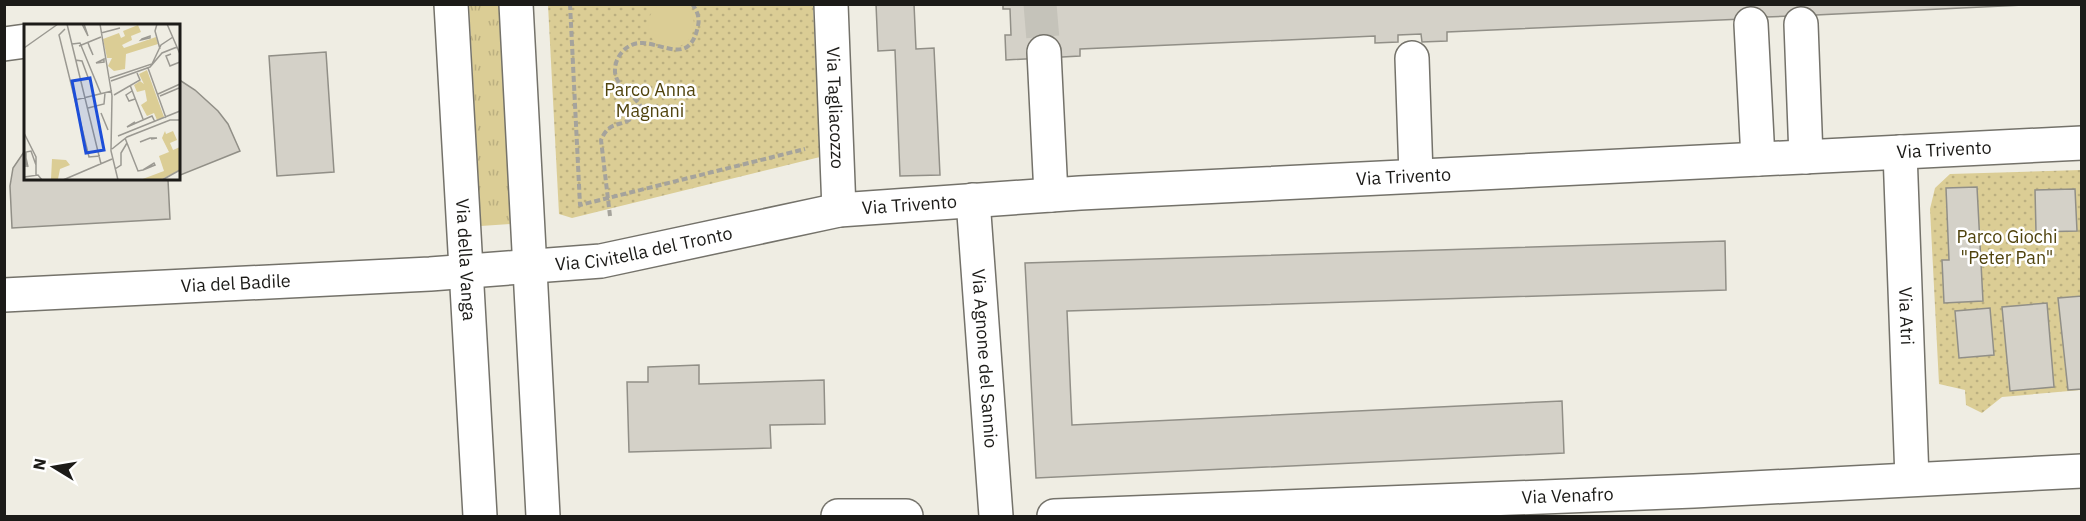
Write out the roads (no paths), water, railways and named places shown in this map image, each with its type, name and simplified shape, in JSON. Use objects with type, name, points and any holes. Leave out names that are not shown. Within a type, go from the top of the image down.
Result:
[{"type":"street","name":"Via della Vanga","points":[[451,4],[480,516]]},
{"type":"street","points":[[516,4],[543,516]]},
{"type":"street","name":"Via Tagliacozzo","points":[[831,4],[839,210]]},
{"type":"street","points":[[1758,159],[1752,37],[1802,36],[1806,157]]},
{"type":"street","points":[[4,44],[24,41]]},
{"type":"street","points":[[1044,52],[1051,195]]},
{"type":"street","points":[[1412,58],[1416,176]]},
{"type":"street","name":"Via Trivento","points":[[756,228],[839,210],[973,200],[2082,143]]},
{"type":"street","name":"Via Atri","points":[[1900,152],[1912,479]]},
{"type":"street","name":"Via Agnone del Sannio","points":[[973,200],[996,516]]},
{"type":"street","name":"Via Civitella del Tronto","points":[[466,272],[601,261],[756,228]]},
{"type":"street","name":"Via del Badile","points":[[4,295],[466,272]]},
{"type":"street","name":"Via Venafro","points":[[1054,516],[1699,504],[1912,479],[2082,471]]},
{"type":"street","points":[[838,516],[900,516]]},
{"type":"tunnel","points":[[1040,4],[1044,52]]},
{"type":"park label","name":"Parco Anna Magnani","points":[[650,100]]},
{"type":"park label","name":"Parco Giochi \"Peter Pan\"","points":[[2007,247]]}]
